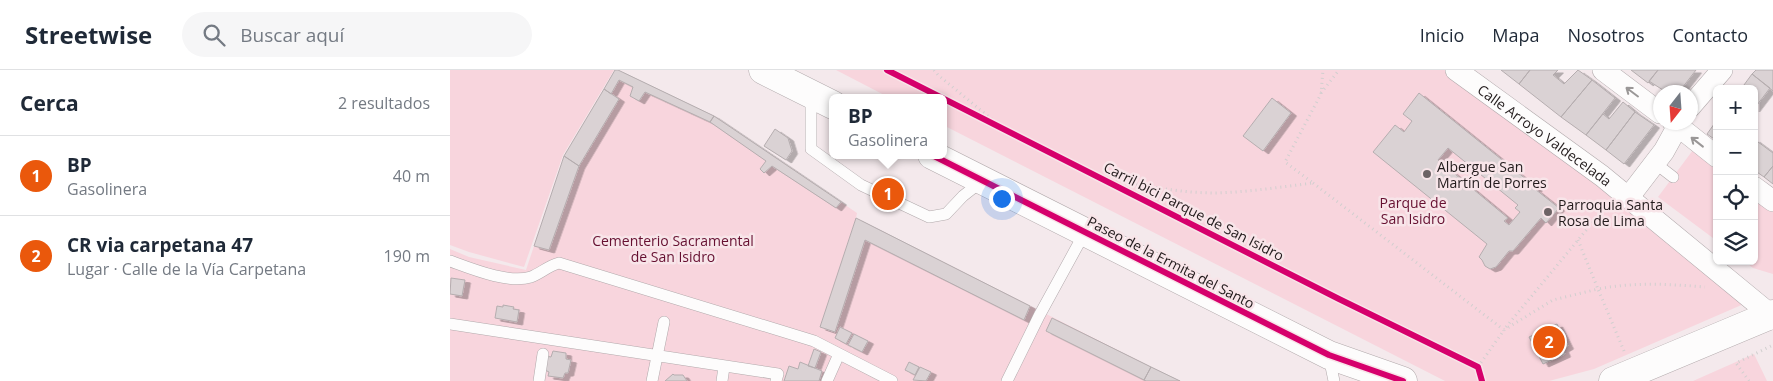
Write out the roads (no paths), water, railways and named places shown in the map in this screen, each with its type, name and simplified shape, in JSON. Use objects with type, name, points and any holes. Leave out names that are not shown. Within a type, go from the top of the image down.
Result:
[{"type":"street","points":[[763,70],[822,100]]},
{"type":"street","name":"Calle Arroyo Valdecelada","points":[[1456,70],[1602,176],[1772,316]]},
{"type":"street","points":[[1603,70],[1653,108]]},
{"type":"street","points":[[1698,98],[1722,70]]},
{"type":"street","points":[[1628,198],[1664,151],[1674,130]]},
{"type":"street","points":[[1684,130],[1713,154]]},
{"type":"street","name":"Paseo de la Ermita del Santo","points":[[940,159],[1085,232],[1331,368],[1358,381]]},
{"type":"street","points":[[1758,190],[1773,201]]},
{"type":"street","points":[[1623,377],[1772,316]]},
{"type":"street","name":"Paseo de la Ermita del Santo","points":[[1331,368],[1403,381]]},
{"type":"lane","points":[[822,100],[811,149],[861,185],[900,205],[929,217],[946,214],[963,196],[983,181]]},
{"type":"lane","points":[[1655,163],[1673,177]]},
{"type":"lane","points":[[1007,381],[1039,316],[1085,232]]},
{"type":"lane","points":[[450,261],[505,278],[532,276],[550,265],[559,263],[814,341],[892,381]]},
{"type":"lane","points":[[652,381],[664,322]]},
{"type":"lane","points":[[450,324],[778,374],[776,381]]},
{"type":"lane","points":[[539,381],[543,354]]},
{"type":"lane","points":[[827,381],[839,354]]},
{"type":"lane","points":[[722,381],[724,367]]},
{"type":"place","name":"Albergue San Martín de Porres","points":[[1427,174]]},
{"type":"place","name":"BP","points":[[888,194]]},
{"type":"place","name":"Parroquia Santa Rosa de Lima","points":[[1548,212]]},
{"type":"place","name":"CR via carpetana 47","points":[[1549,342]]},
{"type":"park label","name":"Parque de San Isidro","points":[[1413,210]]},
{"type":"park label","name":"Cementerio Sacramental de San Isidro","points":[[673,248]]}]
